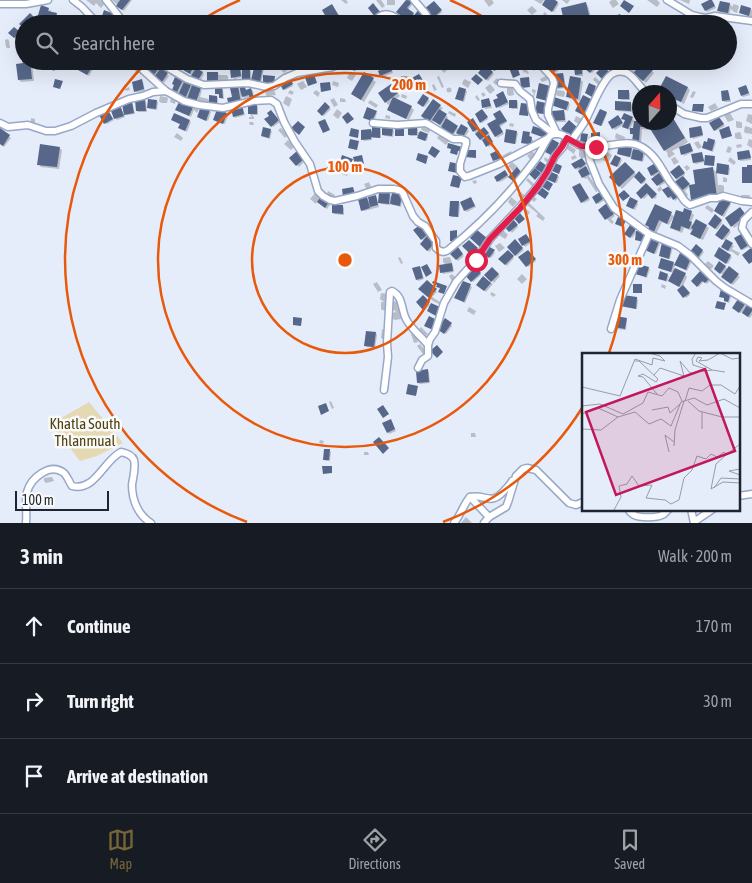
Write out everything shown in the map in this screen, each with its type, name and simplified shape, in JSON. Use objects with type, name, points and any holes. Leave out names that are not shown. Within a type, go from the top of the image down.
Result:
[{"type":"street","points":[[0,4],[26,4],[48,0]]},
{"type":"street","points":[[74,0],[90,15]]},
{"type":"street","points":[[106,0],[118,15]]},
{"type":"street","points":[[414,0],[426,15]]},
{"type":"street","points":[[667,0],[692,15]]},
{"type":"street","points":[[737,20],[752,22]]},
{"type":"street","points":[[143,70],[166,91],[184,101],[199,105],[223,108],[258,100],[267,99],[275,101],[295,142],[310,164],[318,191],[323,196],[335,201],[378,189],[402,191],[413,216],[425,226],[436,241],[436,248],[442,252],[448,250],[489,215],[518,183],[541,152],[547,139]]},
{"type":"street","points":[[172,70],[187,79],[204,85],[248,83],[267,87],[274,86],[285,78],[297,73],[315,70]]},
{"type":"street","points":[[545,70],[554,82],[548,115],[555,134]]},
{"type":"street","points":[[418,368],[422,360],[428,356],[430,339],[435,332],[444,303],[456,282],[476,260],[490,239],[538,186],[555,156],[582,126],[600,90],[611,74],[622,72],[633,78],[640,85]]},
{"type":"street","points":[[501,83],[515,84],[530,99],[536,120],[555,134],[581,146],[596,147],[632,144],[642,147],[657,161],[685,203],[690,205],[723,196],[752,202]]},
{"type":"street","points":[[0,123],[8,127],[28,125],[46,131],[55,131],[71,126],[129,99],[153,92],[166,91]]},
{"type":"street","points":[[677,110],[684,114],[707,118],[741,104],[752,104]]},
{"type":"street","points":[[373,123],[397,125],[426,123],[453,139],[463,139],[466,141],[466,144],[460,164],[460,171],[465,177],[499,164],[555,134]]},
{"type":"street","points":[[587,147],[599,184],[614,208],[649,234],[678,246],[690,255],[716,282],[752,304]]},
{"type":"street","points":[[752,212],[744,220],[742,228],[752,244]]},
{"type":"street","points":[[611,329],[620,300],[649,234]]},
{"type":"street","points":[[384,390],[388,357],[390,292],[397,293],[409,323],[428,345]]},
{"type":"street","points":[[26,523],[28,489],[39,474],[50,470],[60,471],[64,473],[72,486],[85,486],[104,469],[116,454],[121,452],[130,455],[134,460],[132,486],[135,502],[138,512],[151,523]]},
{"type":"street","points":[[454,523],[470,497],[495,498],[499,496],[523,469],[527,468],[536,470],[569,503],[576,505],[582,502]]},
{"type":"street","points":[[484,523],[489,517],[506,507],[516,476]]},
{"type":"street","points":[[470,497],[489,517]]},
{"type":"street","points":[[629,510],[633,515],[655,517],[662,515],[667,510]]},
{"type":"street","points":[[694,522],[712,510]]},
{"type":"green space","name":"Khatla South Thlanmual","points":[[89,402],[123,443],[97,456],[80,461],[51,424]]},
{"type":"building","points":[[120,0],[130,0],[122,10],[116,6]]},
{"type":"building","points":[[406,0],[413,1],[407,8],[414,13],[412,15],[400,15],[396,12]]},
{"type":"building","points":[[545,0],[555,0],[558,2],[552,12],[542,5]]},
{"type":"building","points":[[624,0],[634,6],[629,13],[620,6]]},
{"type":"building","points":[[712,0],[715,6],[705,11],[701,4]]},
{"type":"building","points":[[434,1],[442,10],[436,15],[429,15],[424,9]]},
{"type":"building","points":[[720,1],[730,3],[728,13],[717,11]]},
{"type":"building","points":[[586,2],[589,15],[563,15],[561,8]]},
{"type":"building","points":[[373,3],[381,13],[373,15],[368,8]]},
{"type":"building","points":[[332,4],[338,15],[325,15],[322,10]]},
{"type":"building","points":[[41,5],[49,8],[48,11],[57,13],[56,15],[38,15]]},
{"type":"building","points":[[741,5],[751,8],[749,16],[739,13]]},
{"type":"building","points":[[419,9],[425,13],[423,15],[414,15]]},
{"type":"building","points":[[104,10],[114,14],[114,15],[102,15]]},
{"type":"building","points":[[14,27],[15,28],[14,38],[8,33]]},
{"type":"building","points":[[17,70],[31,70],[32,79],[18,80]]},
{"type":"building","points":[[78,70],[90,70],[87,75]]},
{"type":"building","points":[[146,70],[158,70],[153,76]]},
{"type":"building","points":[[159,70],[168,73],[162,82],[154,77]]},
{"type":"building","points":[[183,70],[192,70],[190,74]]},
{"type":"building","points":[[195,70],[203,72],[198,80],[191,76]]},
{"type":"building","points":[[230,70],[240,70],[241,76],[231,78]]},
{"type":"building","points":[[242,70],[250,70],[250,81],[242,81]]},
{"type":"building","points":[[254,70],[262,70],[260,82],[251,80]]},
{"type":"building","points":[[392,70],[392,71],[380,76],[378,71]]},
{"type":"building","points":[[480,70],[491,70],[493,72],[486,80],[478,73]]},
{"type":"building","points":[[510,70],[518,70],[520,75],[513,78]]},
{"type":"building","points":[[574,70],[582,70],[582,74],[575,75]]},
{"type":"building","points":[[599,70],[607,70],[609,72],[602,79],[596,73]]},
{"type":"building","points":[[636,70],[653,70],[643,81],[633,73]]},
{"type":"building","points":[[207,72],[218,72],[218,81],[207,81]]},
{"type":"building","points":[[364,72],[374,78],[361,100],[351,94]]},
{"type":"building","points":[[563,73],[565,87],[555,88],[553,74]]},
{"type":"building","points":[[314,74],[317,83],[308,86],[305,77]]},
{"type":"building","points":[[419,74],[424,82],[417,87],[419,90],[415,92],[410,84],[412,83],[410,79]]},
{"type":"building","points":[[476,74],[483,80],[478,85],[471,79]]},
{"type":"building","points":[[263,75],[275,76],[274,84],[263,83]]},
{"type":"building","points":[[401,76],[410,77],[409,88],[400,87]]},
{"type":"building","points":[[570,76],[581,78],[578,99],[566,97]]},
{"type":"building","points":[[666,76],[688,87],[681,102],[677,100],[677,85],[661,85]]},
{"type":"building","points":[[175,77],[183,80],[177,92],[172,90]]},
{"type":"building","points":[[529,77],[530,87],[521,88],[520,78]]},
{"type":"building","points":[[290,78],[293,84],[283,90],[280,84]]},
{"type":"building","points":[[55,79],[63,81],[60,89],[53,87]]},
{"type":"building","points":[[142,79],[144,89],[134,92],[132,82]]},
{"type":"building","points":[[184,82],[191,85],[185,99],[178,95]]},
{"type":"building","points":[[330,82],[331,90],[321,92],[320,83]]},
{"type":"building","points":[[539,83],[550,86],[547,101],[536,98]]},
{"type":"building","points":[[589,83],[596,86],[592,97],[585,93]]},
{"type":"building","points":[[391,84],[398,93],[385,103],[378,93]]},
{"type":"building","points":[[192,85],[201,88],[196,102],[187,99]]},
{"type":"building","points":[[244,85],[246,90],[251,88],[254,99],[250,100],[249,95],[242,97],[239,86]]},
{"type":"building","points":[[746,85],[749,93],[741,96],[738,88]]},
{"type":"building","points":[[222,86],[223,98],[219,98],[219,94],[215,94],[215,87]]},
{"type":"building","points":[[238,86],[241,103],[229,106],[227,98],[232,97],[230,88]]},
{"type":"building","points":[[459,87],[466,89],[463,101],[455,99]]},
{"type":"building","points":[[618,90],[629,90],[629,99],[618,99]]},
{"type":"building","points":[[728,90],[730,100],[722,101],[721,91]]},
{"type":"building","points":[[503,91],[508,102],[496,108],[493,100],[498,98],[496,95]]},
{"type":"building","points":[[423,94],[429,98],[423,107],[417,103]]},
{"type":"building","points":[[209,95],[217,96],[217,105],[209,105]]},
{"type":"building","points":[[583,95],[591,99],[583,115],[575,111]]},
{"type":"building","points":[[393,97],[412,106],[406,119],[387,110]]},
{"type":"building","points":[[554,97],[569,102],[566,110],[551,105]]},
{"type":"building","points":[[489,98],[491,106],[482,108],[481,100]]},
{"type":"building","points":[[145,99],[146,111],[136,111],[135,100]]},
{"type":"building","points":[[148,99],[157,100],[156,109],[147,108]]},
{"type":"building","points":[[433,99],[441,105],[429,122],[421,116]]},
{"type":"building","points":[[509,100],[517,100],[517,108],[509,108]]},
{"type":"building","points":[[537,101],[546,103],[544,114],[535,113]]},
{"type":"building","points":[[615,101],[631,102],[631,111],[615,110]]},
{"type":"building","points":[[132,102],[134,113],[124,115],[122,104]]},
{"type":"building","points":[[179,102],[194,105],[189,116],[175,110]]},
{"type":"building","points":[[325,102],[330,107],[322,116],[317,111]]},
{"type":"building","points":[[521,103],[530,104],[528,116],[519,115]]},
{"type":"building","points":[[248,104],[257,105],[257,114],[248,114]]},
{"type":"building","points":[[693,104],[704,104],[703,112],[692,111]]},
{"type":"building","points":[[120,105],[124,116],[114,119],[110,108]]},
{"type":"building","points":[[242,105],[244,114],[233,117],[231,108]]},
{"type":"building","points":[[201,106],[210,110],[206,121],[197,117]]},
{"type":"building","points":[[367,107],[377,111],[372,121],[363,118]]},
{"type":"building","points":[[217,109],[227,113],[223,124],[213,120]]},
{"type":"building","points":[[439,109],[447,114],[440,125],[432,120]]},
{"type":"building","points":[[482,109],[488,117],[480,123],[475,114]]},
{"type":"building","points":[[600,109],[607,112],[601,126],[593,123]]},
{"type":"building","points":[[108,110],[113,119],[104,124],[99,115]]},
{"type":"building","points":[[271,110],[279,120],[271,127],[264,119],[269,116],[267,113]]},
{"type":"building","points":[[500,110],[507,121],[499,125],[503,132],[495,137],[487,124],[496,119],[493,114]]},
{"type":"building","points":[[564,110],[565,120],[552,121],[552,111]]},
{"type":"building","points":[[348,112],[354,119],[347,124],[342,117]]},
{"type":"building","points":[[174,113],[190,120],[185,131],[178,128],[180,124],[171,120]]},
{"type":"building","points":[[624,113],[632,117],[628,129],[622,127],[625,120],[621,119]]},
{"type":"building","points":[[618,115],[623,123],[612,129],[608,122]]},
{"type":"building","points":[[719,117],[724,124],[714,131],[709,123]]},
{"type":"building","points":[[446,118],[458,126],[452,135],[441,127]]},
{"type":"building","points":[[473,118],[479,128],[473,132],[467,122]]},
{"type":"building","points":[[325,119],[330,130],[323,133],[318,122]]},
{"type":"building","points":[[569,120],[578,128],[570,137],[561,129]]},
{"type":"building","points":[[298,121],[305,127],[299,135],[291,128]]},
{"type":"building","points":[[461,124],[468,128],[463,137],[456,133]]},
{"type":"building","points":[[677,125],[685,138],[664,151],[651,130],[677,130]]},
{"type":"building","points":[[372,126],[380,126],[380,138],[371,137],[371,139],[361,140],[361,130],[371,129],[372,134]]},
{"type":"building","points":[[408,126],[417,127],[417,135],[408,135]]},
{"type":"building","points":[[533,126],[548,131],[545,138],[531,133]]},
{"type":"building","points":[[701,126],[703,135],[690,138],[689,128]]},
{"type":"building","points":[[729,126],[732,136],[722,139],[719,130]]},
{"type":"building","points":[[263,127],[271,129],[269,138],[261,136]]},
{"type":"building","points":[[382,127],[393,128],[392,136],[382,135]]},
{"type":"building","points":[[484,127],[489,133],[480,140],[475,134]]},
{"type":"building","points":[[0,128],[10,135],[3,146],[0,144]]},
{"type":"building","points":[[351,128],[359,130],[358,138],[349,136]]},
{"type":"building","points":[[395,128],[404,128],[404,136],[395,136]]},
{"type":"building","points":[[630,128],[632,130],[640,130],[639,142],[632,142],[633,134],[630,134]]},
{"type":"building","points":[[506,129],[517,131],[515,144],[504,142]]},
{"type":"building","points":[[420,131],[428,134],[425,141],[417,138]]},
{"type":"building","points":[[523,131],[530,132],[529,136],[532,137],[531,144],[521,143]]},
{"type":"building","points":[[600,132],[600,144],[591,144],[591,133]]},
{"type":"building","points":[[581,133],[588,134],[586,144],[580,143]]},
{"type":"building","points":[[489,135],[493,142],[486,147],[482,140]]},
{"type":"building","points":[[708,138],[715,140],[712,151],[702,148],[704,141],[707,142]]},
{"type":"building","points":[[350,139],[359,141],[357,150],[348,148]]},
{"type":"building","points":[[552,139],[559,143],[553,156],[545,152]]},
{"type":"building","points":[[448,143],[462,147],[461,151],[458,151],[457,155],[450,153],[451,149],[447,148]]},
{"type":"building","points":[[690,143],[693,151],[681,155],[679,147]]},
{"type":"building","points":[[40,144],[60,147],[57,167],[37,165]]},
{"type":"building","points":[[619,145],[632,148],[630,157],[617,154]]},
{"type":"building","points":[[432,146],[440,151],[435,158],[428,153]]},
{"type":"building","points":[[633,149],[644,151],[642,161],[631,159]]},
{"type":"building","points":[[465,150],[476,150],[476,158],[465,157]]},
{"type":"building","points":[[498,150],[502,158],[493,161],[490,154]]},
{"type":"building","points":[[749,150],[751,158],[738,160],[737,152]]},
{"type":"building","points":[[297,151],[304,159],[296,166],[289,158]]},
{"type":"building","points":[[702,152],[704,161],[693,163],[691,154]]},
{"type":"building","points":[[418,153],[428,156],[426,164],[416,160]]},
{"type":"building","points":[[342,155],[353,159],[350,166],[340,162]]},
{"type":"building","points":[[362,155],[364,164],[355,166],[353,157]]},
{"type":"building","points":[[615,155],[621,158],[617,167],[610,164]]},
{"type":"building","points":[[705,155],[715,156],[714,166],[704,165]]},
{"type":"building","points":[[582,158],[586,164],[575,169],[571,164]]},
{"type":"building","points":[[540,161],[547,166],[542,173],[535,168]]},
{"type":"building","points":[[450,162],[459,164],[457,173],[448,171]]},
{"type":"building","points":[[553,162],[562,166],[559,174],[550,170]]},
{"type":"building","points":[[625,162],[635,172],[619,187],[609,177]]},
{"type":"building","points":[[657,162],[661,170],[651,176],[647,168]]},
{"type":"building","points":[[717,163],[729,165],[728,175],[716,173]]},
{"type":"building","points":[[679,165],[685,173],[676,179],[670,172]]},
{"type":"building","points":[[747,165],[752,165],[752,183],[742,183],[742,167],[747,167]]},
{"type":"building","points":[[586,166],[590,174],[582,178],[578,171]]},
{"type":"building","points":[[517,167],[522,173],[514,182],[508,177]]},
{"type":"building","points":[[713,167],[717,197],[691,200],[689,185],[695,184],[693,170]]},
{"type":"building","points":[[535,168],[541,173],[535,180],[529,174]]},
{"type":"building","points":[[505,170],[508,175],[497,182],[494,177]]},
{"type":"building","points":[[549,171],[558,175],[555,183],[546,179]]},
{"type":"building","points":[[639,171],[646,179],[641,184],[634,177]]},
{"type":"building","points":[[662,171],[667,179],[657,186],[651,179]]},
{"type":"building","points":[[453,175],[462,177],[459,188],[450,186]]},
{"type":"building","points":[[683,176],[690,184],[680,192],[673,183]]},
{"type":"building","points":[[545,179],[553,184],[549,191],[541,186]]},
{"type":"building","points":[[580,183],[589,198],[581,203],[572,187]]},
{"type":"building","points":[[646,183],[657,194],[652,199],[647,193],[641,199],[636,193]]},
{"type":"building","points":[[671,185],[679,196],[673,200],[671,196],[668,198],[662,190]]},
{"type":"building","points":[[540,186],[549,193],[545,199],[535,192]]},
{"type":"building","points":[[353,187],[355,194],[343,197],[342,189]]},
{"type":"building","points":[[624,190],[630,196],[623,201],[618,195]]},
{"type":"building","points":[[379,192],[390,193],[389,204],[378,203]]},
{"type":"building","points":[[392,192],[402,194],[400,206],[390,204]]},
{"type":"building","points":[[600,192],[604,198],[596,204],[592,197]]},
{"type":"building","points":[[376,195],[378,205],[370,207],[368,197]]},
{"type":"building","points":[[321,196],[329,202],[325,208],[317,202]]},
{"type":"building","points":[[367,197],[370,208],[361,211],[358,199]]},
{"type":"building","points":[[471,197],[475,206],[464,211],[460,202]]},
{"type":"building","points":[[630,197],[638,201],[633,209],[626,206]]},
{"type":"building","points":[[722,197],[731,202],[722,216],[714,211]]},
{"type":"building","points":[[450,201],[459,201],[458,217],[449,216]]},
{"type":"building","points":[[607,203],[614,214],[605,220],[598,210]]},
{"type":"building","points":[[655,204],[672,212],[667,224],[659,220],[654,232],[645,225]]},
{"type":"building","points":[[332,205],[343,205],[343,214],[332,213]]},
{"type":"building","points":[[740,207],[746,215],[731,227],[725,218]]},
{"type":"building","points":[[684,208],[692,211],[689,221],[692,222],[689,229],[681,226],[680,231],[670,228],[676,210],[683,212]]},
{"type":"building","points":[[519,212],[525,219],[519,224],[513,217]]},
{"type":"building","points":[[715,214],[722,220],[715,229],[708,224]]},
{"type":"building","points":[[618,217],[626,220],[623,227],[615,224]]},
{"type":"building","points":[[512,218],[518,225],[509,232],[503,225]]},
{"type":"building","points":[[696,219],[707,225],[700,239],[690,234]]},
{"type":"building","points":[[723,224],[730,230],[722,240],[715,235]]},
{"type":"building","points":[[420,225],[428,234],[421,240],[413,230]]},
{"type":"building","points":[[630,225],[636,229],[630,238],[624,234]]},
{"type":"building","points":[[457,230],[457,241],[450,241],[450,231]]},
{"type":"building","points":[[477,230],[487,238],[480,247],[470,238]]},
{"type":"building","points":[[636,231],[645,232],[644,242],[635,240]]},
{"type":"building","points":[[743,233],[750,244],[741,250],[734,238]]},
{"type":"building","points":[[526,234],[531,241],[522,246],[518,239]]},
{"type":"building","points":[[427,236],[435,243],[427,251],[420,244]]},
{"type":"building","points":[[649,238],[659,242],[654,254],[645,250]]},
{"type":"building","points":[[515,239],[523,248],[515,256],[507,247]]},
{"type":"building","points":[[726,239],[733,243],[728,251],[721,247]]},
{"type":"building","points":[[469,240],[478,248],[471,255],[462,246]]},
{"type":"building","points":[[662,242],[672,244],[669,259],[659,256]]},
{"type":"building","points":[[696,244],[703,250],[697,259],[689,253]]},
{"type":"building","points":[[488,246],[495,250],[489,258],[483,253]]},
{"type":"building","points":[[458,247],[463,254],[456,260],[450,254]]},
{"type":"building","points":[[719,247],[731,255],[726,264],[714,256]]},
{"type":"building","points":[[751,248],[752,262],[749,264],[742,255]]},
{"type":"building","points":[[508,250],[514,256],[505,265],[498,259]]},
{"type":"building","points":[[528,250],[536,259],[526,267],[518,257]]},
{"type":"building","points":[[680,253],[691,258],[686,270],[674,265]]},
{"type":"building","points":[[482,257],[488,262],[481,269],[476,264]]},
{"type":"building","points":[[661,258],[674,262],[671,272],[658,268]]},
{"type":"building","points":[[719,261],[726,266],[720,274],[714,269]]},
{"type":"building","points":[[452,263],[453,271],[440,273],[439,265]]},
{"type":"building","points":[[427,264],[432,273],[426,277],[421,267]]},
{"type":"building","points":[[638,264],[649,267],[646,277],[635,274]]},
{"type":"building","points":[[420,266],[423,278],[416,280],[412,268]]},
{"type":"building","points":[[475,266],[481,273],[471,282],[464,274]]},
{"type":"building","points":[[729,266],[739,274],[731,284],[721,277]]},
{"type":"building","points":[[492,267],[499,274],[491,282],[484,275]]},
{"type":"building","points":[[675,268],[686,273],[679,287],[668,281]]},
{"type":"building","points":[[701,270],[710,278],[705,283],[702,281],[697,287],[691,281]]},
{"type":"building","points":[[660,271],[668,274],[666,281],[658,279]]},
{"type":"building","points":[[483,276],[491,283],[484,291],[476,285]]},
{"type":"building","points":[[427,280],[437,289],[429,298],[418,289]]},
{"type":"building","points":[[433,281],[447,286],[444,294],[438,292],[440,288],[432,283]]},
{"type":"building","points":[[463,281],[471,284],[464,302],[454,298]]},
{"type":"building","points":[[633,284],[642,284],[642,293],[633,293]]},
{"type":"building","points":[[683,285],[690,293],[683,298],[677,290]]},
{"type":"building","points":[[721,289],[731,292],[728,302],[724,301],[724,298],[719,297]]},
{"type":"building","points":[[423,295],[430,302],[423,310],[416,302]]},
{"type":"building","points":[[623,295],[637,297],[636,309],[621,306]]},
{"type":"building","points":[[738,299],[745,304],[739,313],[732,308]]},
{"type":"building","points":[[717,301],[726,303],[724,310],[715,308]]},
{"type":"building","points":[[431,303],[440,307],[436,316],[427,311]]},
{"type":"building","points":[[747,305],[752,308],[748,317],[742,313]]},
{"type":"building","points":[[429,316],[437,320],[433,330],[424,326]]},
{"type":"building","points":[[616,316],[627,318],[625,329],[614,327]]},
{"type":"building","points":[[293,317],[302,318],[301,326],[293,325]]},
{"type":"building","points":[[445,318],[452,323],[444,334],[437,329]]},
{"type":"building","points":[[366,331],[376,332],[374,347],[364,346]]},
{"type":"building","points":[[437,345],[443,352],[437,358],[430,351]]},
{"type":"building","points":[[428,369],[429,382],[417,383],[416,371]]},
{"type":"building","points":[[408,384],[418,386],[416,396],[406,394]]},
{"type":"building","points":[[326,403],[329,411],[321,415],[318,406]]},
{"type":"building","points":[[383,405],[389,414],[383,418],[377,409]]},
{"type":"building","points":[[391,419],[395,429],[387,433],[382,423]]},
{"type":"building","points":[[379,437],[389,448],[383,454],[373,442]]},
{"type":"building","points":[[324,449],[330,449],[329,460],[323,460]]},
{"type":"building","points":[[322,466],[332,466],[332,473],[323,474]]},
{"type":"route","points":[[476,260],[490,239],[538,186],[567,138],[581,146],[596,147]]}]
